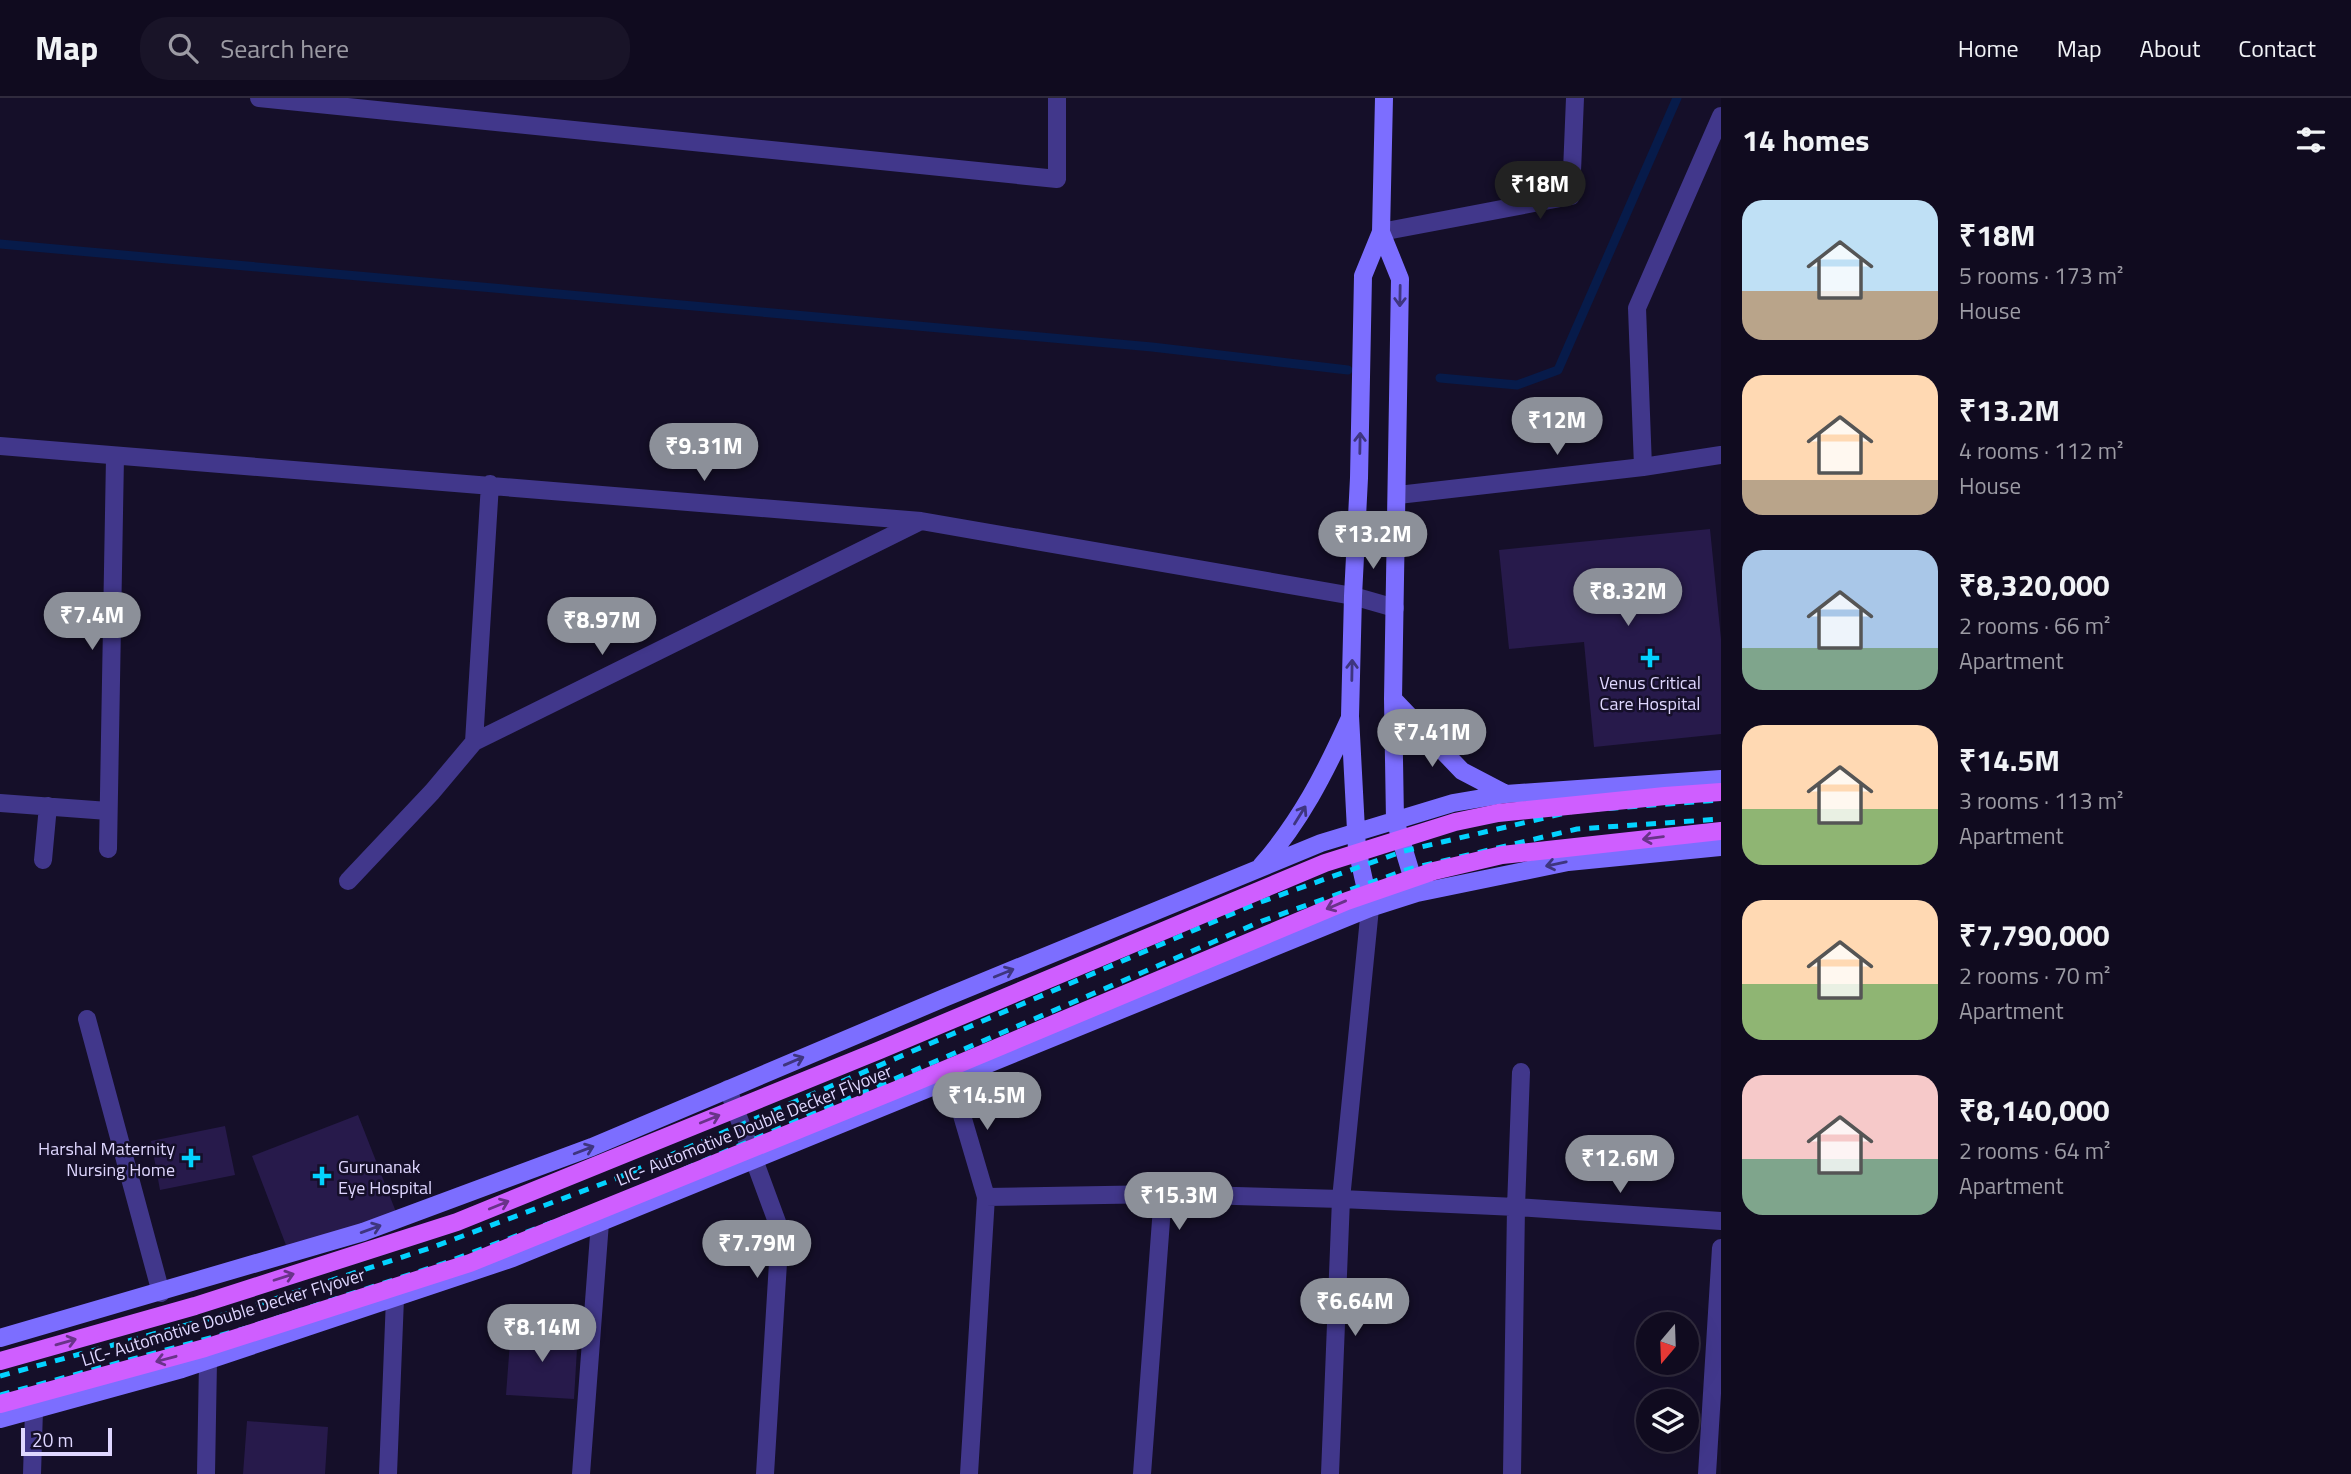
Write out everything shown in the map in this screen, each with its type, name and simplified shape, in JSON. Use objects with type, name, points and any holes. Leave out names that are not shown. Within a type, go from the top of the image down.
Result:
[{"type":"main road","points":[[1370,908],[1357,849],[1350,716],[1363,275],[1381,232],[1384,98]]},
{"type":"main road","points":[[1381,232],[1401,279],[1393,699],[1395,820],[1417,893]]},
{"type":"main road","points":[[1393,699],[1462,771],[1506,794]]},
{"type":"main road","points":[[1259,869],[1284,840],[1306,806],[1328,767],[1350,716]]},
{"type":"main road","points":[[0,1338],[363,1232],[592,1147],[1321,843],[1453,803],[1506,794],[1721,779]]},
{"type":"main road","name":"LIC- Automotive Double Decker Flyover","points":[[0,1361],[195,1306],[457,1222],[880,1050],[1325,863],[1455,822],[1498,813],[1721,792]]},
{"type":"main road","name":"LIC- Automotive Double Decker Flyover","points":[[0,1404],[205,1348],[470,1263],[901,1088],[1347,901],[1434,871],[1502,855],[1721,831]]},
{"type":"main road","points":[[0,1419],[208,1361],[513,1258],[1370,908],[1417,893],[1568,862],[1721,847]]},
{"type":"street","points":[[259,98],[336,102],[1057,179],[1057,98]]},
{"type":"street","points":[[1381,232],[1571,196],[1575,98]]},
{"type":"street","points":[[1643,467],[1637,307],[1721,116]]},
{"type":"street","points":[[0,446],[921,521],[1353,596],[1395,608]]},
{"type":"street","points":[[1398,495],[1643,467],[1721,455]]},
{"type":"street","points":[[108,849],[115,457]]},
{"type":"street","points":[[474,742],[490,484]]},
{"type":"street","points":[[348,881],[432,792],[474,742],[921,521]]},
{"type":"street","points":[[0,803],[108,811]]},
{"type":"street","points":[[43,860],[48,806]]},
{"type":"street","points":[[1330,1474],[1340,1199],[1370,908]]},
{"type":"street","points":[[87,1019],[161,1293]]},
{"type":"street","points":[[1512,1474],[1521,1072]]},
{"type":"street","points":[[951,1079],[986,1197],[969,1474]]},
{"type":"street","points":[[728,1089],[780,1230],[765,1474]]},
{"type":"street","points":[[986,1197],[1163,1194],[1340,1199],[1517,1207],[1721,1221]]},
{"type":"street","points":[[1142,1474],[1163,1194]]},
{"type":"street","points":[[581,1474],[600,1222]]},
{"type":"street","points":[[1707,1474],[1721,1248]]},
{"type":"street","points":[[388,1474],[395,1298]]},
{"type":"street","points":[[206,1474],[208,1361]]},
{"type":"street","points":[[32,1474],[34,1410]]},
{"type":"building","points":[[1710,529],[1721,639],[1721,734],[1594,747],[1584,642],[1509,649],[1499,550]]},
{"type":"building","points":[[358,1115],[396,1212],[289,1253],[252,1156]]},
{"type":"building","points":[[225,1126],[235,1175],[160,1190],[151,1141]]},
{"type":"building","points":[[511,1328],[578,1332],[574,1399],[506,1395]]},
{"type":"building","points":[[247,1421],[328,1427],[325,1474],[243,1474]]},
{"type":"waterway","points":[[1440,378],[1517,385],[1558,370],[1677,98]]},
{"type":"waterway","points":[[0,244],[1152,347],[1348,370]]},
{"type":"railway","points":[[0,1376],[241,1310],[436,1246],[615,1179],[1255,904],[1404,851],[1574,811],[1721,800]]},
{"type":"railway","points":[[0,1395],[247,1328],[442,1264],[622,1196],[1262,921],[1409,869],[1577,829],[1721,819]]},
{"type":"place","name":"Venus Critical Care Hospital","points":[[1650,658]]},
{"type":"place","name":"Harshal Maternity Nursing Home","points":[[191,1158]]},
{"type":"place","name":"Gurunanak Eye Hospital","points":[[322,1176]]}]
